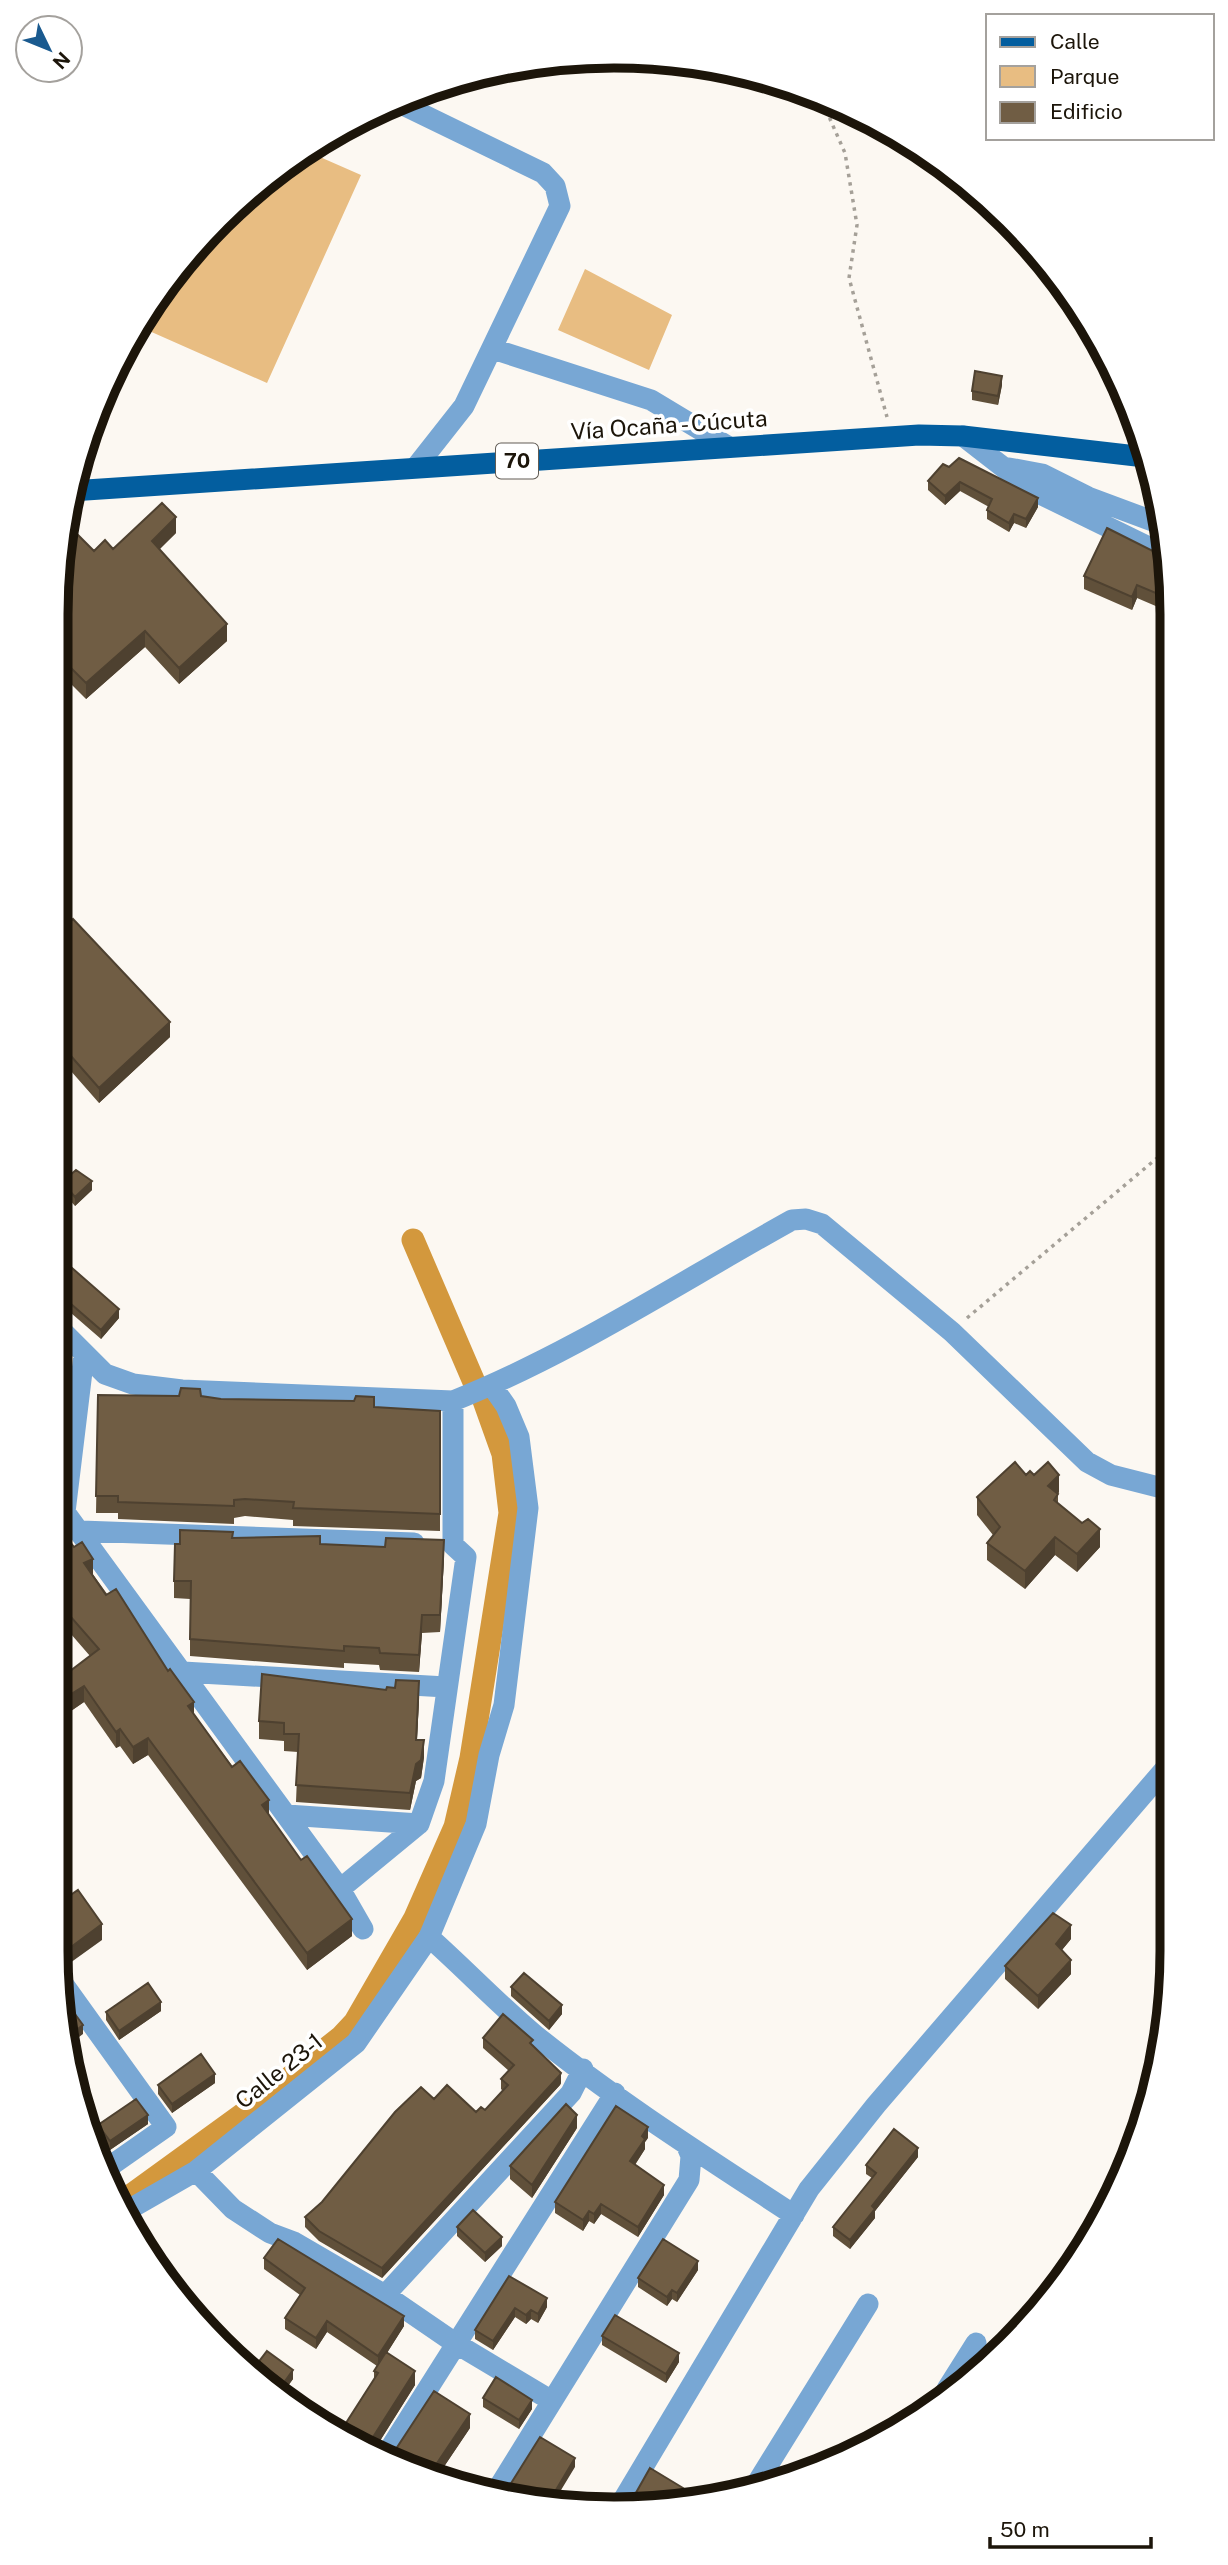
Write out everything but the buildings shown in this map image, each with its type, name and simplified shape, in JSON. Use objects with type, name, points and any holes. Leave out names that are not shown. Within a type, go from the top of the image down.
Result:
[{"type":"main road","name":"Vía Ocaña - Cúcuta","points":[[82,494],[416,467],[893,436],[963,436],[1136,456]]},
{"type":"street","points":[[410,108],[543,173],[555,186],[560,206],[464,406],[416,467]]},
{"type":"street","points":[[493,349],[651,400],[729,447]]},
{"type":"street","points":[[963,436],[1034,491],[1156,551]]},
{"type":"street","points":[[1007,468],[1042,474],[1088,497],[1151,521]]},
{"type":"street","points":[[68,1338],[104,1374],[133,1384],[182,1390],[453,1401],[492,1386],[665,1294],[792,1220],[806,1219],[822,1224],[951,1332],[1087,1462],[1111,1475],[1160,1487]]},
{"type":"street","points":[[68,1415],[84,1355]]},
{"type":"street","name":"Calle 23-1","points":[[133,2207],[196,2171],[356,2043],[429,1937],[476,1824],[489,1755],[504,1705],[528,1508],[519,1437],[506,1406],[492,1386]]},
{"type":"street","points":[[453,1401],[453,1545]]},
{"type":"street","points":[[68,1515],[340,1889],[363,1929]]},
{"type":"street","points":[[81,1531],[453,1545],[466,1557],[434,1781],[419,1824],[340,1889]]},
{"type":"street","points":[[183,1672],[446,1687]]},
{"type":"street","points":[[625,2497],[809,2189],[876,2105],[1160,1775]]},
{"type":"street","points":[[287,1815],[419,1824]]},
{"type":"street","points":[[429,1937],[492,1999],[583,2069],[686,2144],[794,2215]]},
{"type":"street","points":[[70,1993],[166,2127],[112,2165]]},
{"type":"street","points":[[385,2295],[571,2093],[583,2069]]},
{"type":"street","points":[[390,2448],[615,2093]]},
{"type":"street","points":[[501,2484],[689,2180],[691,2156],[686,2144]]},
{"type":"street","points":[[196,2171],[233,2209],[251,2221],[385,2295],[455,2343],[552,2401]]},
{"type":"street","points":[[761,2476],[868,2304]]},
{"type":"street","points":[[955,2377],[976,2343]]},
{"type":"path","points":[[831,114],[830,119],[845,153],[857,225],[849,278],[893,436]]},
{"type":"path","points":[[951,1332],[1160,1156]]},
{"type":"green space","points":[[317,156],[361,175],[267,383],[148,330],[181,282],[228,228],[282,181]]},
{"type":"green space","points":[[585,269],[672,315],[649,370],[558,330]]},
{"type":"waterway","points":[[413,1240],[474,1382]]},
{"type":"waterway","points":[[128,2198],[254,2106],[341,2037],[355,2022],[415,1918],[455,1827],[471,1758],[510,1513],[503,1454],[483,1398]]}]
